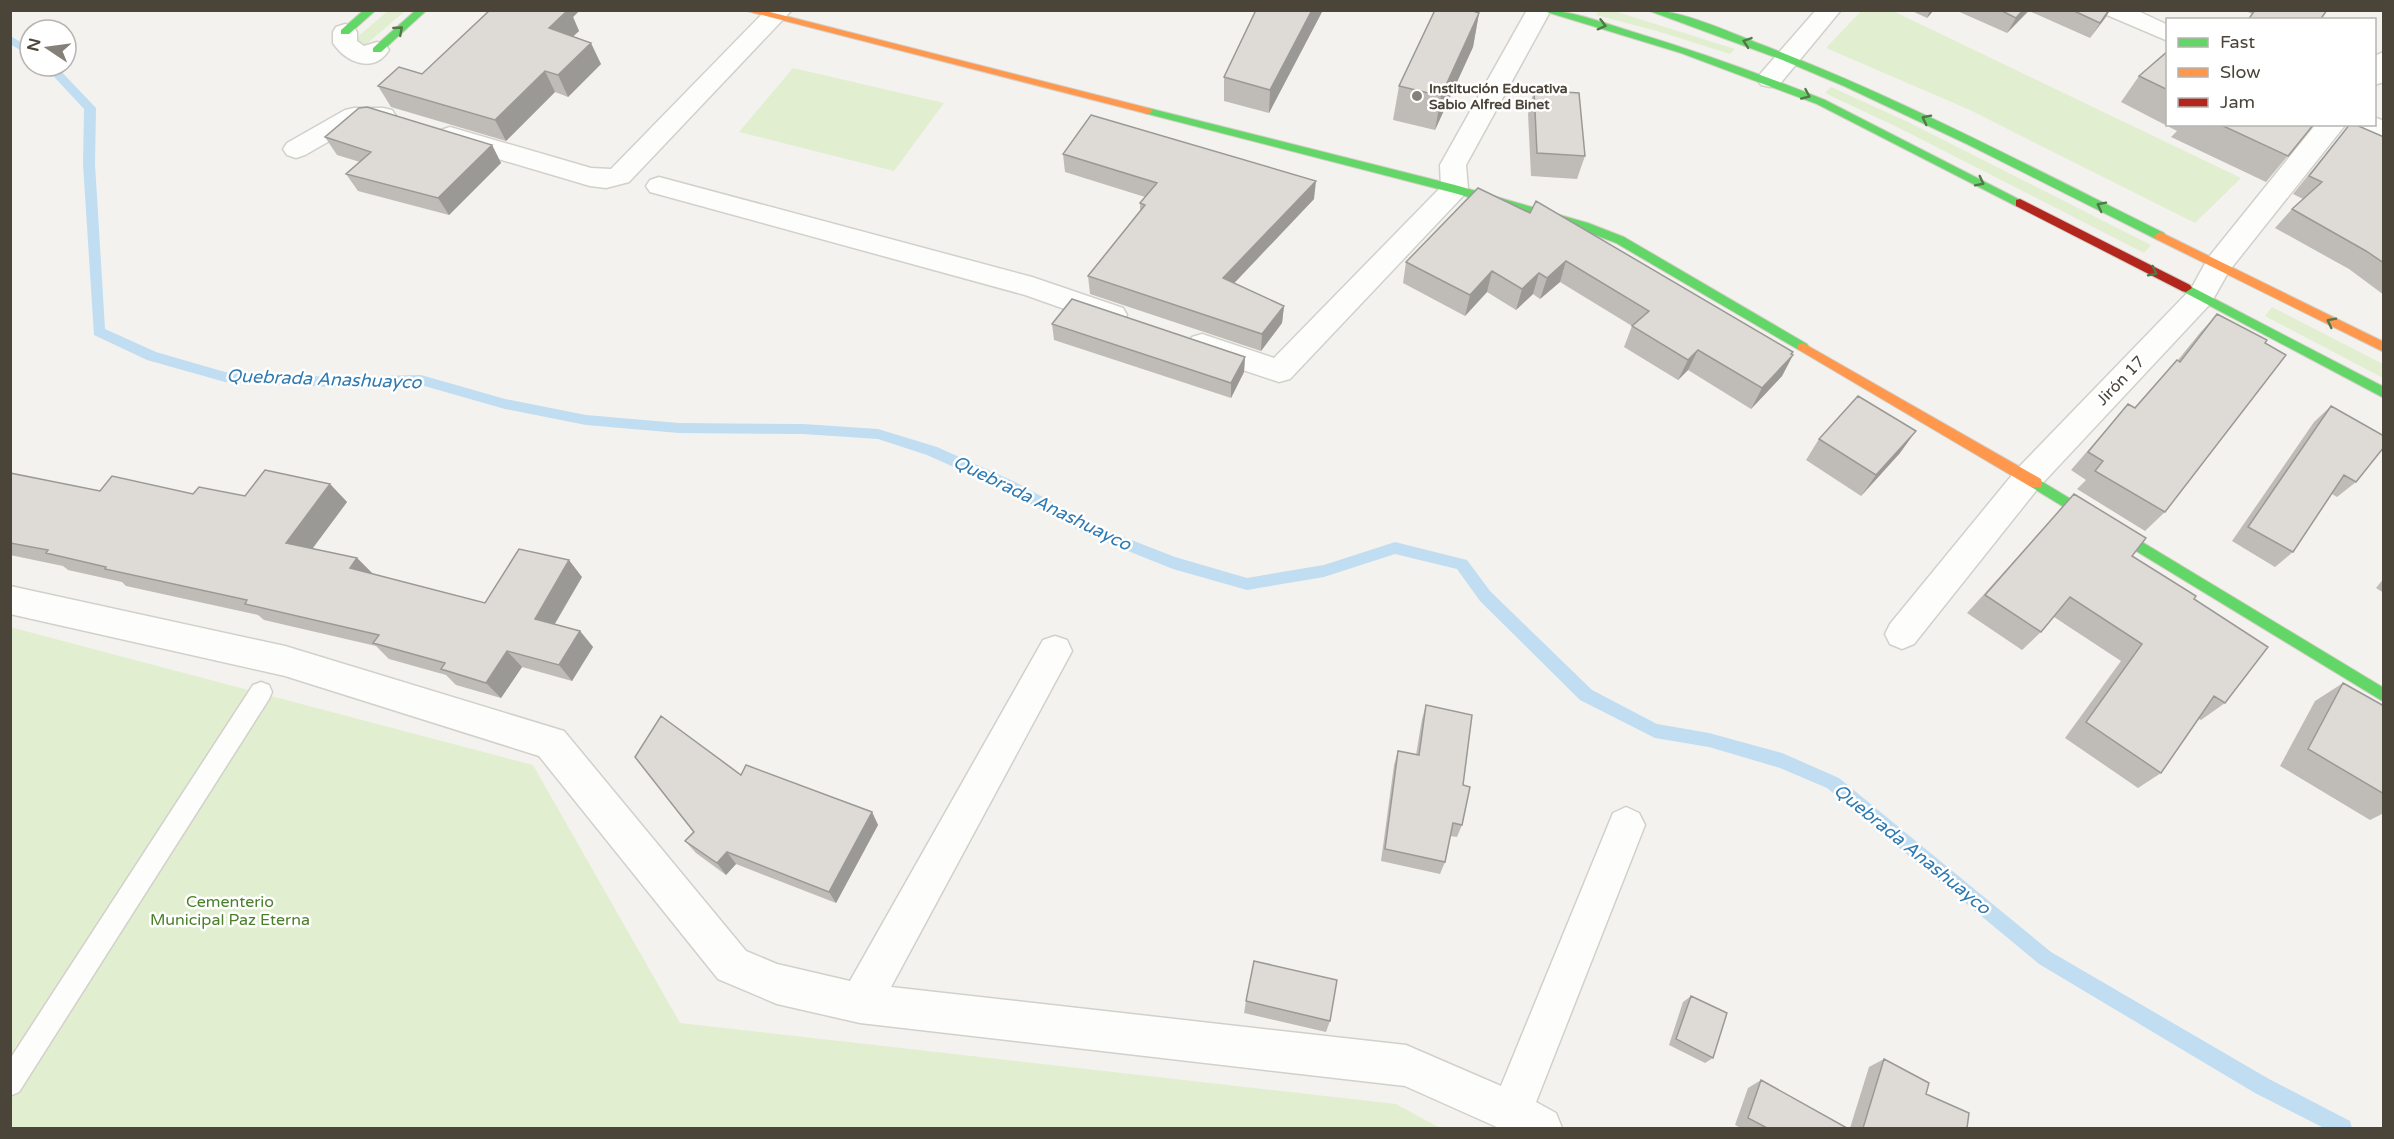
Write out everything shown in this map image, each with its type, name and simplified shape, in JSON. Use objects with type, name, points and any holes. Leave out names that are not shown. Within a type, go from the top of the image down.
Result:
[{"type":"street","points":[[371,10],[345,32],[345,43],[362,57],[376,50],[422,10]]},
{"type":"street","points":[[748,10],[777,14],[1455,189],[1584,226],[1620,240],[2028,478],[2384,696]]},
{"type":"street","points":[[1178,337],[1279,371],[1455,189],[1453,165],[1539,10]]},
{"type":"street","points":[[1545,10],[1653,39],[1770,80],[1890,136],[2384,393]]},
{"type":"street","points":[[1652,10],[1789,57],[1915,113],[2384,348]]},
{"type":"street","points":[[1770,80],[1829,10]]},
{"type":"street","points":[[2115,10],[2166,33]]},
{"type":"street","points":[[296,149],[354,116],[379,114],[590,177],[606,179],[620,176],[777,14]]},
{"type":"street","points":[[2376,74],[2384,60]]},
{"type":"street","name":"Jirón 17","points":[[1902,634],[2028,478],[2201,296],[2218,265],[2331,126]]},
{"type":"street","points":[[658,186],[1032,287],[1133,321]]},
{"type":"street","points":[[10,600],[285,661],[551,743],[732,965],[777,984],[860,1003],[1406,1066],[1526,1120],[1626,825]]},
{"type":"street","points":[[860,1003],[1055,651]]},
{"type":"lane","points":[[10,1083],[261,692]]},
{"type":"green space","points":[[1862,10],[1893,11],[2241,178],[2195,223],[1970,110],[1826,48]]},
{"type":"green space","points":[[388,11],[405,11],[363,47],[355,39]]},
{"type":"green space","points":[[1598,11],[1614,11],[1735,49],[1730,54],[1596,15]]},
{"type":"green space","points":[[793,68],[944,103],[894,171],[739,132]]},
{"type":"green space","points":[[1831,87],[1908,122],[2151,245],[2144,253],[1901,129],[1825,93]]},
{"type":"green space","points":[[2272,307],[2383,364],[2383,378],[2265,316]]},
{"type":"green space","name":"Cementerio Municipal Paz Eterna","points":[[10,627],[533,765],[680,1023],[1396,1104],[1440,1128],[11,1128]]},
{"type":"building","points":[[490,10],[568,10],[549,28],[591,43],[558,75],[545,71],[495,120],[378,86],[399,67],[422,74]]},
{"type":"building","points":[[1256,10],[1312,10],[1270,90],[1224,77]]},
{"type":"building","points":[[1435,10],[1470,10],[1479,13],[1441,96],[1399,86]]},
{"type":"building","points":[[2000,10],[2023,10],[2016,18]]},
{"type":"building","points":[[2072,10],[2109,10],[2100,23]]},
{"type":"building","points":[[2255,10],[2327,10],[2321,18],[2249,18]]},
{"type":"building","points":[[2166,53],[2166,89],[2139,76]]},
{"type":"building","points":[[1534,90],[1579,93],[1585,156],[1537,153]]},
{"type":"building","points":[[367,107],[492,145],[438,198],[346,174],[371,152],[325,137],[359,108]]},
{"type":"building","points":[[1091,115],[1316,181],[1223,278],[1284,306],[1262,334],[1088,276],[1145,205],[1140,203],[1157,183],[1063,154]]},
{"type":"building","points":[[2223,126],[2312,126],[2288,156]]},
{"type":"building","points":[[2348,126],[2359,126],[2384,137],[2384,263],[2292,209],[2322,182],[2309,176]]},
{"type":"building","points":[[1478,188],[1530,213],[1536,201],[1793,352],[1791,354],[1793,355],[1762,388],[1698,350],[1688,360],[1632,326],[1649,311],[1566,261],[1547,278],[1539,273],[1522,289],[1492,271],[1470,295],[1406,262]]},
{"type":"building","points":[[1072,299],[1245,357],[1231,383],[1052,324]]},
{"type":"building","points":[[2217,314],[2267,340],[2265,343],[2286,355],[2165,512],[2095,471],[2103,461],[2088,452],[2128,404],[2135,408],[2177,360],[2180,362]]},
{"type":"building","points":[[1858,396],[1916,431],[1876,475],[1819,439]]},
{"type":"building","points":[[2331,406],[2384,436],[2384,447],[2356,482],[2344,475],[2293,552],[2248,527]]},
{"type":"building","points":[[265,470],[330,484],[286,543],[357,558],[350,568],[485,603],[519,549],[569,560],[535,619],[580,631],[559,665],[507,651],[486,683],[441,669],[445,663],[373,643],[379,635],[245,604],[247,600],[105,569],[106,567],[46,553],[48,550],[10,543],[10,473],[100,491],[112,476],[193,494],[199,487],[245,496]]},
{"type":"building","points":[[2074,494],[2146,538],[2132,556],[2196,596],[2194,599],[2268,647],[2225,703],[2214,696],[2161,773],[2086,722],[2142,644],[2070,597],[2041,632],[1985,595]]},
{"type":"building","points":[[2343,683],[2384,706],[2384,794],[2308,749]]},
{"type":"building","points":[[1426,705],[1472,715],[1463,785],[1470,787],[1462,825],[1453,823],[1445,862],[1385,849],[1398,751],[1419,755]]},
{"type":"building","points":[[661,716],[741,775],[746,765],[872,812],[829,892],[727,852],[717,863],[685,841],[694,832],[635,757]]},
{"type":"building","points":[[1254,961],[1337,980],[1330,1021],[1246,1001]]},
{"type":"building","points":[[1691,996],[1727,1013],[1713,1058],[1676,1039]]},
{"type":"building","points":[[1884,1059],[1929,1083],[1926,1094],[1969,1113],[1967,1128],[1863,1128]]},
{"type":"building","points":[[1761,1080],[1847,1128],[1767,1128],[1748,1118]]},
{"type":"waterway","name":"Quebrada Anashuayco","points":[[10,39],[18,44]]},
{"type":"waterway","name":"Quebrada Anashuayco","points":[[61,78],[90,108],[89,164],[99,332],[152,356],[225,377],[331,382],[421,380],[505,404],[586,420],[679,428],[803,429],[878,434],[932,451],[1008,485],[1093,531],[1173,563],[1247,584],[1324,571],[1395,548],[1462,564],[1485,596],[1586,695],[1655,731],[1709,740],[1782,761],[1833,783],[2045,958],[2262,1086],[2343,1128]]},
{"type":"traffic: fast","points":[[345,32],[371,10]]},
{"type":"traffic: fast","points":[[377,50],[422,10]]},
{"type":"traffic: fast","points":[[1545,10],[1684,51],[1787,88],[1821,102],[2020,203]]},
{"type":"traffic: fast","points":[[1652,10],[1783,56],[1847,83],[1973,142],[2160,236]]},
{"type":"traffic: fast","points":[[1148,111],[1455,189],[1584,226],[1620,240],[1803,347]]},
{"type":"traffic: fast","points":[[2186,288],[2384,393]]},
{"type":"traffic: fast","points":[[2036,483],[2384,696]]},
{"type":"traffic: slow","points":[[748,10],[1148,111]]},
{"type":"traffic: slow","points":[[2160,236],[2384,348]]},
{"type":"traffic: slow","points":[[1803,347],[2036,483]]},
{"type":"traffic: jam","points":[[2020,203],[2186,288]]},
{"type":"place","name":"Institución Educativa Sabio Alfred Binet","points":[[1417,96]]}]
